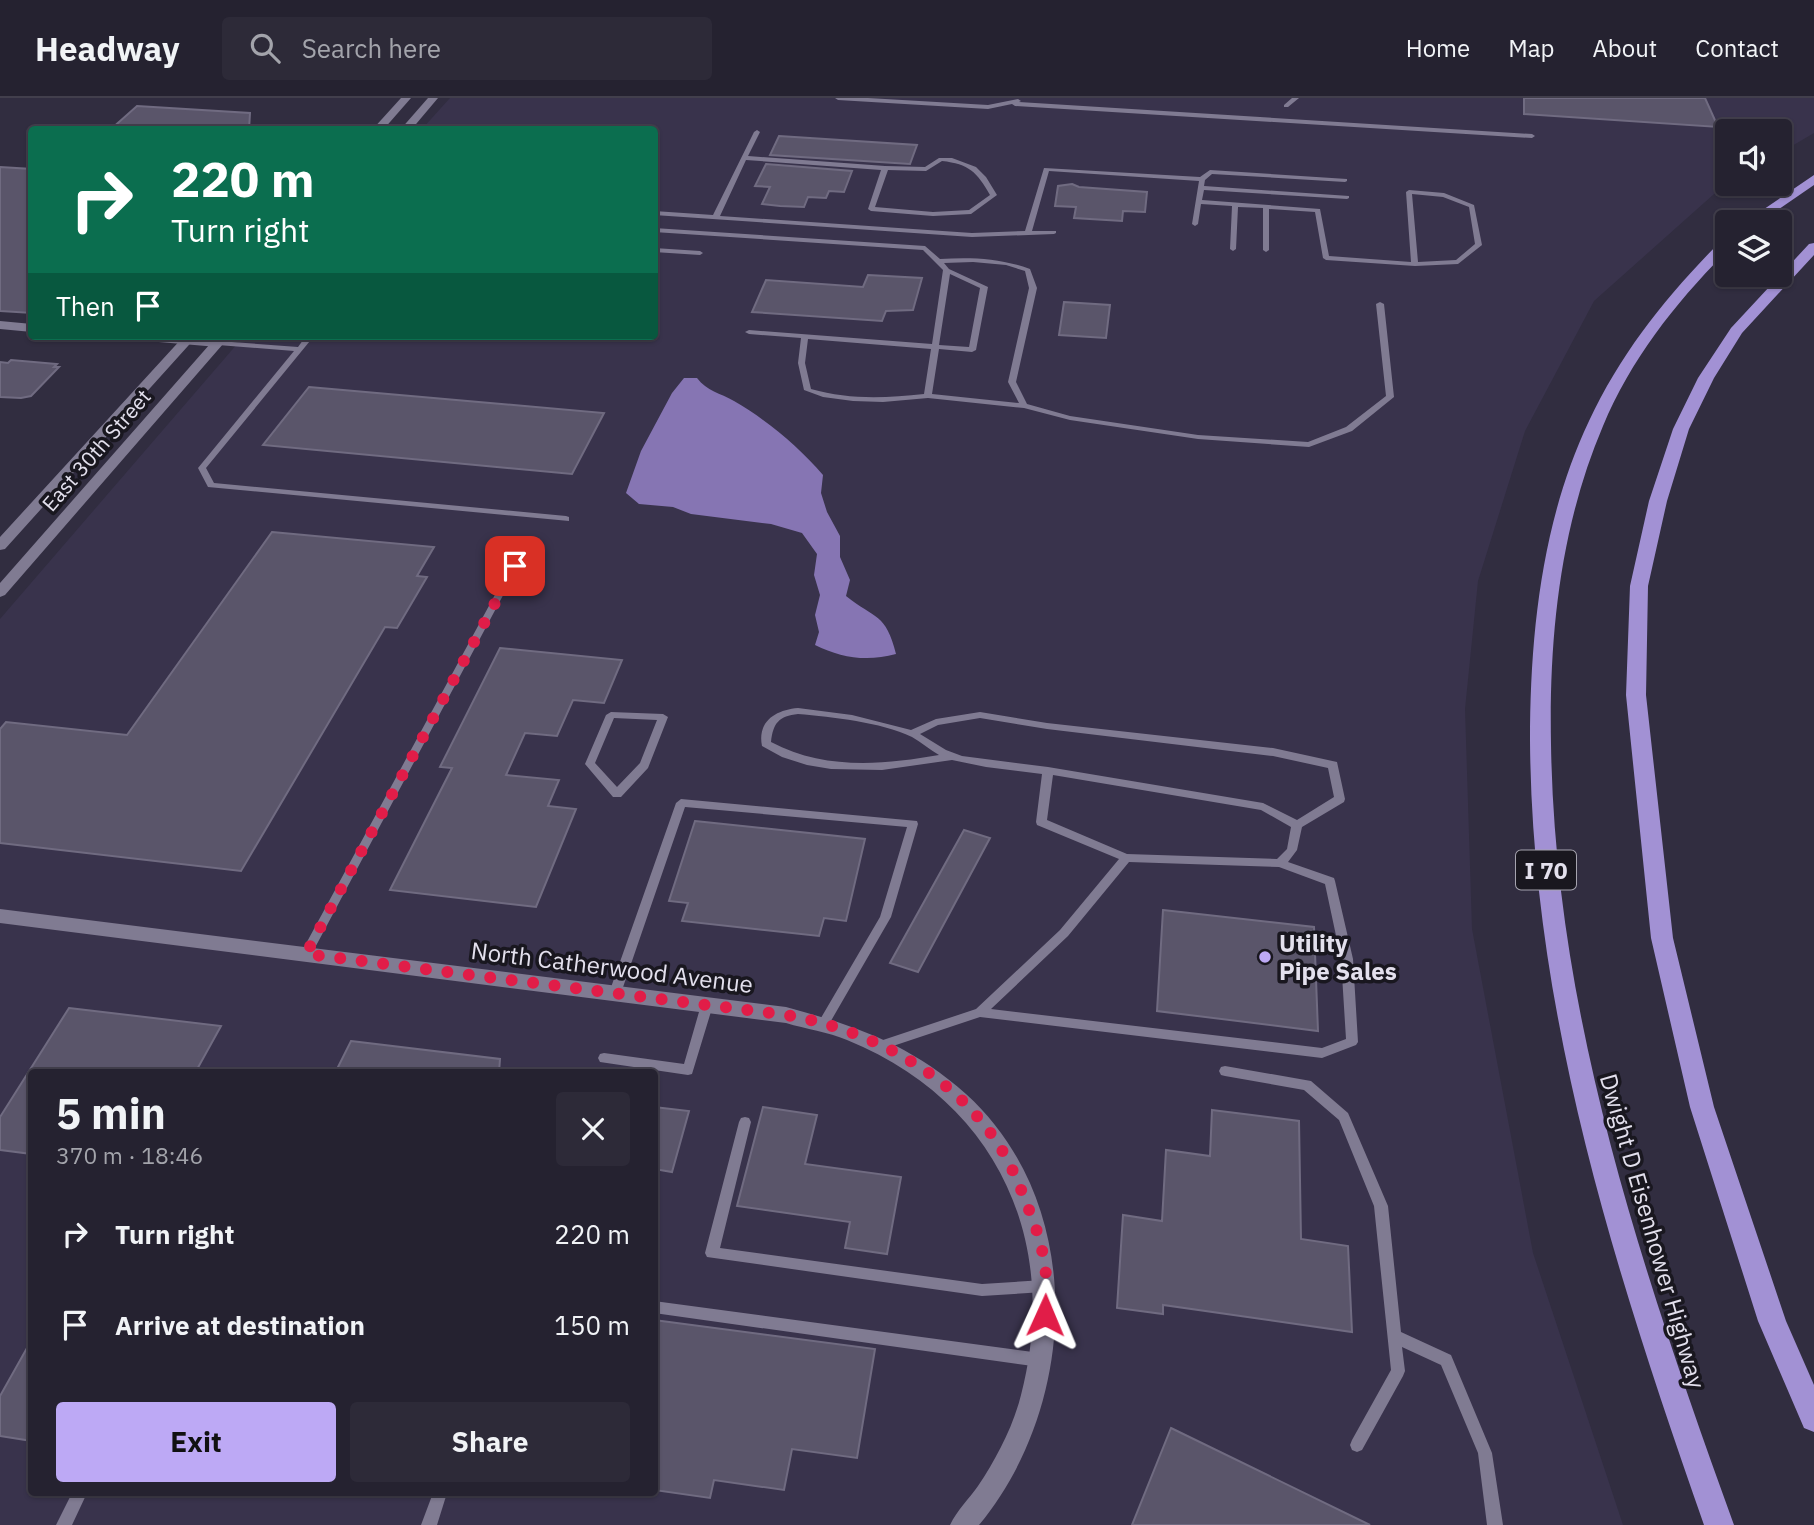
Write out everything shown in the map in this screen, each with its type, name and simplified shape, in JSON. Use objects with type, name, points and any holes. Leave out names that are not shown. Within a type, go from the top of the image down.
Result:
[{"type":"highway","points":[[1769,210],[1814,179]]},
{"type":"highway","points":[[1814,247],[1770,291],[1736,331],[1706,378],[1681,429],[1658,501],[1639,586],[1636,695],[1662,938],[1702,1107],[1772,1321],[1814,1418]]},
{"type":"highway","name":"Dwight D Eisenhower Highway","points":[[1715,255],[1683,288],[1648,332],[1614,387],[1585,448],[1563,517],[1548,596],[1542,650],[1539,760],[1541,810],[1554,930],[1577,1057],[1600,1159],[1668,1382],[1718,1525]]},
{"type":"street","points":[[381,126],[406,98]]},
{"type":"street","points":[[408,126],[433,98]]},
{"type":"street","points":[[0,325],[28,328]]},
{"type":"street","name":"East 30th Street","points":[[0,546],[187,340]]},
{"type":"street","name":"East 30th Street","points":[[0,592],[221,340]]},
{"type":"street","name":"North Catherwood Avenue","points":[[0,916],[786,1015],[824,1023],[881,1045],[918,1065],[968,1107],[1007,1158],[1038,1232],[1046,1286],[1043,1360],[1025,1422],[996,1481],[963,1525]]},
{"type":"lane","points":[[838,98],[988,107],[1015,104],[1532,136]]},
{"type":"lane","points":[[1015,104],[1024,98]]},
{"type":"lane","points":[[1286,106],[1296,98]]},
{"type":"lane","points":[[715,218],[757,132]]},
{"type":"lane","points":[[744,158],[926,169],[941,159],[965,161],[982,174],[994,195],[971,212],[933,214],[871,209],[885,168]]},
{"type":"lane","points":[[1028,233],[1046,169],[1202,178],[1210,172],[1345,180]]},
{"type":"lane","points":[[1195,224],[1202,178]]},
{"type":"lane","points":[[1200,188],[1347,197]]},
{"type":"lane","points":[[1198,202],[1318,210],[1326,258],[1415,264],[1458,262],[1479,244],[1472,206],[1444,195],[1409,192],[1415,264]]},
{"type":"lane","points":[[1233,249],[1236,204]]},
{"type":"lane","points":[[1266,206],[1266,250]]},
{"type":"lane","points":[[658,214],[972,235],[1054,232]]},
{"type":"lane","points":[[658,230],[925,248],[947,270],[984,287],[972,350],[750,332]]},
{"type":"lane","points":[[658,250],[699,253]]},
{"type":"lane","points":[[938,261],[983,259],[1011,263],[1028,271],[1033,288],[1012,382],[1024,406]]},
{"type":"lane","points":[[928,396],[947,270]]},
{"type":"lane","points":[[805,336],[800,357],[808,390],[832,398],[890,400],[928,396],[1024,406],[1070,418],[1198,437],[1309,445],[1349,429],[1390,397],[1380,304]]},
{"type":"lane","points":[[221,340],[300,349]]},
{"type":"lane","points":[[307,340],[202,468],[211,485],[566,519]]},
{"type":"lane","points":[[306,954],[527,543]]},
{"type":"lane","points":[[951,757],[913,733],[860,720],[789,712],[773,720],[766,732],[766,744],[779,753],[798,760],[828,764],[915,764],[951,757],[1264,807],[1297,825]]},
{"type":"lane","points":[[611,715],[663,717],[644,765],[617,794],[590,764],[611,715]]},
{"type":"lane","points":[[913,733],[936,722],[980,715],[1047,726],[1273,752],[1333,765],[1340,799],[1297,825],[1292,850],[1280,863]]},
{"type":"lane","points":[[980,1012],[1322,1053],[1352,1042],[1347,959],[1331,881],[1280,863],[1126,858],[1041,822],[1048,771]]},
{"type":"lane","points":[[615,993],[681,803],[913,824],[886,917],[824,1023]]},
{"type":"lane","points":[[881,1045],[980,1012],[1064,933],[1126,858]]},
{"type":"lane","points":[[604,1058],[688,1070],[708,1005]]},
{"type":"lane","points":[[1225,1071],[1307,1086],[1344,1117],[1381,1206],[1398,1371],[1357,1445]]},
{"type":"lane","points":[[745,1122],[712,1253],[982,1290],[1046,1286]]},
{"type":"lane","points":[[658,1308],[1043,1360]]},
{"type":"lane","points":[[1394,1336],[1446,1360],[1485,1453],[1495,1525]]},
{"type":"lane","points":[[64,1525],[78,1496]]},
{"type":"lane","points":[[429,1525],[439,1496]]},
{"type":"shaded area","points":[[450,98],[1814,98],[1814,133],[1792,146],[1792,119],[1715,119],[1715,193],[1594,301],[1525,431],[1478,581],[1465,709],[1472,929],[1533,1253],[1623,1525],[0,1525],[0,619],[241,340],[658,340],[658,126],[425,126]]},
{"type":"shaded area","points":[[684,378],[697,378],[709,389],[734,401],[770,425],[823,475],[821,493],[827,512],[840,536],[840,557],[850,580],[846,596],[878,618],[888,631],[896,654],[875,658],[854,657],[815,645],[819,632],[815,615],[820,595],[814,575],[817,554],[802,533],[771,524],[691,514],[673,507],[639,504],[626,493],[641,451],[672,393]]},
{"type":"building","points":[[1524,98],[1705,98],[1715,120],[1715,127],[1524,114]]},
{"type":"building","points":[[137,106],[250,113],[249,126],[114,126]]},
{"type":"building","points":[[779,136],[917,145],[910,164],[770,155]]},
{"type":"building","points":[[766,164],[852,171],[844,192],[829,191],[826,198],[808,197],[804,207],[780,206],[762,204],[770,187],[755,186]]},
{"type":"building","points":[[0,167],[28,169],[28,313],[0,311]]},
{"type":"building","points":[[1072,184],[1079,187],[1147,192],[1145,212],[1123,211],[1122,221],[1074,218],[1076,207],[1055,206],[1058,186]]},
{"type":"building","points":[[868,275],[922,278],[913,310],[886,311],[882,321],[752,312],[766,280],[863,287]]},
{"type":"building","points":[[1064,302],[1110,305],[1106,338],[1059,335]]},
{"type":"building","points":[[11,360],[57,364],[54,367],[59,367],[31,396],[0,397],[0,362],[8,363]]},
{"type":"building","points":[[309,387],[604,413],[572,474],[263,445]]},
{"type":"building","points":[[272,532],[434,547],[417,576],[427,577],[397,628],[385,627],[241,871],[0,843],[0,729],[6,722],[127,735]]},
{"type":"building","points":[[500,648],[622,660],[604,703],[573,700],[557,736],[525,733],[506,775],[559,780],[548,806],[576,809],[536,907],[390,890],[452,768],[440,767]]},
{"type":"building","points":[[695,821],[865,839],[846,921],[824,918],[819,936],[682,921],[688,903],[669,901]]},
{"type":"building","points":[[964,830],[990,838],[918,972],[890,963]]},
{"type":"building","points":[[1163,910],[1314,927],[1318,1031],[1157,1011]]},
{"type":"building","points":[[69,1008],[221,1026],[197,1069],[30,1069]]},
{"type":"building","points":[[351,1041],[500,1059],[499,1069],[337,1069]]},
{"type":"building","points":[[28,1073],[28,1154],[0,1150],[0,1117]]},
{"type":"building","points":[[658,1107],[689,1111],[672,1172],[658,1170]]},
{"type":"building","points":[[763,1107],[817,1115],[805,1164],[901,1177],[887,1254],[845,1248],[850,1222],[737,1206]]},
{"type":"building","points":[[1212,1110],[1299,1121],[1301,1239],[1348,1246],[1352,1332],[1163,1305],[1163,1314],[1117,1308],[1123,1215],[1162,1221],[1166,1150],[1210,1156]]},
{"type":"building","points":[[658,1321],[875,1349],[857,1458],[792,1449],[784,1490],[714,1480],[710,1498],[658,1491]]},
{"type":"building","points":[[28,1346],[28,1440],[0,1436],[0,1396]]},
{"type":"building","points":[[1171,1428],[1370,1525],[1132,1525]]},
{"type":"place","name":"Utility Pipe Sales","points":[[1265,957]]},
{"type":"route","points":[[515,566],[306,954],[786,1015],[824,1023],[873,1041],[918,1065],[948,1089],[968,1107],[1007,1158],[1038,1232],[1045,1272],[1045,1315]]}]
